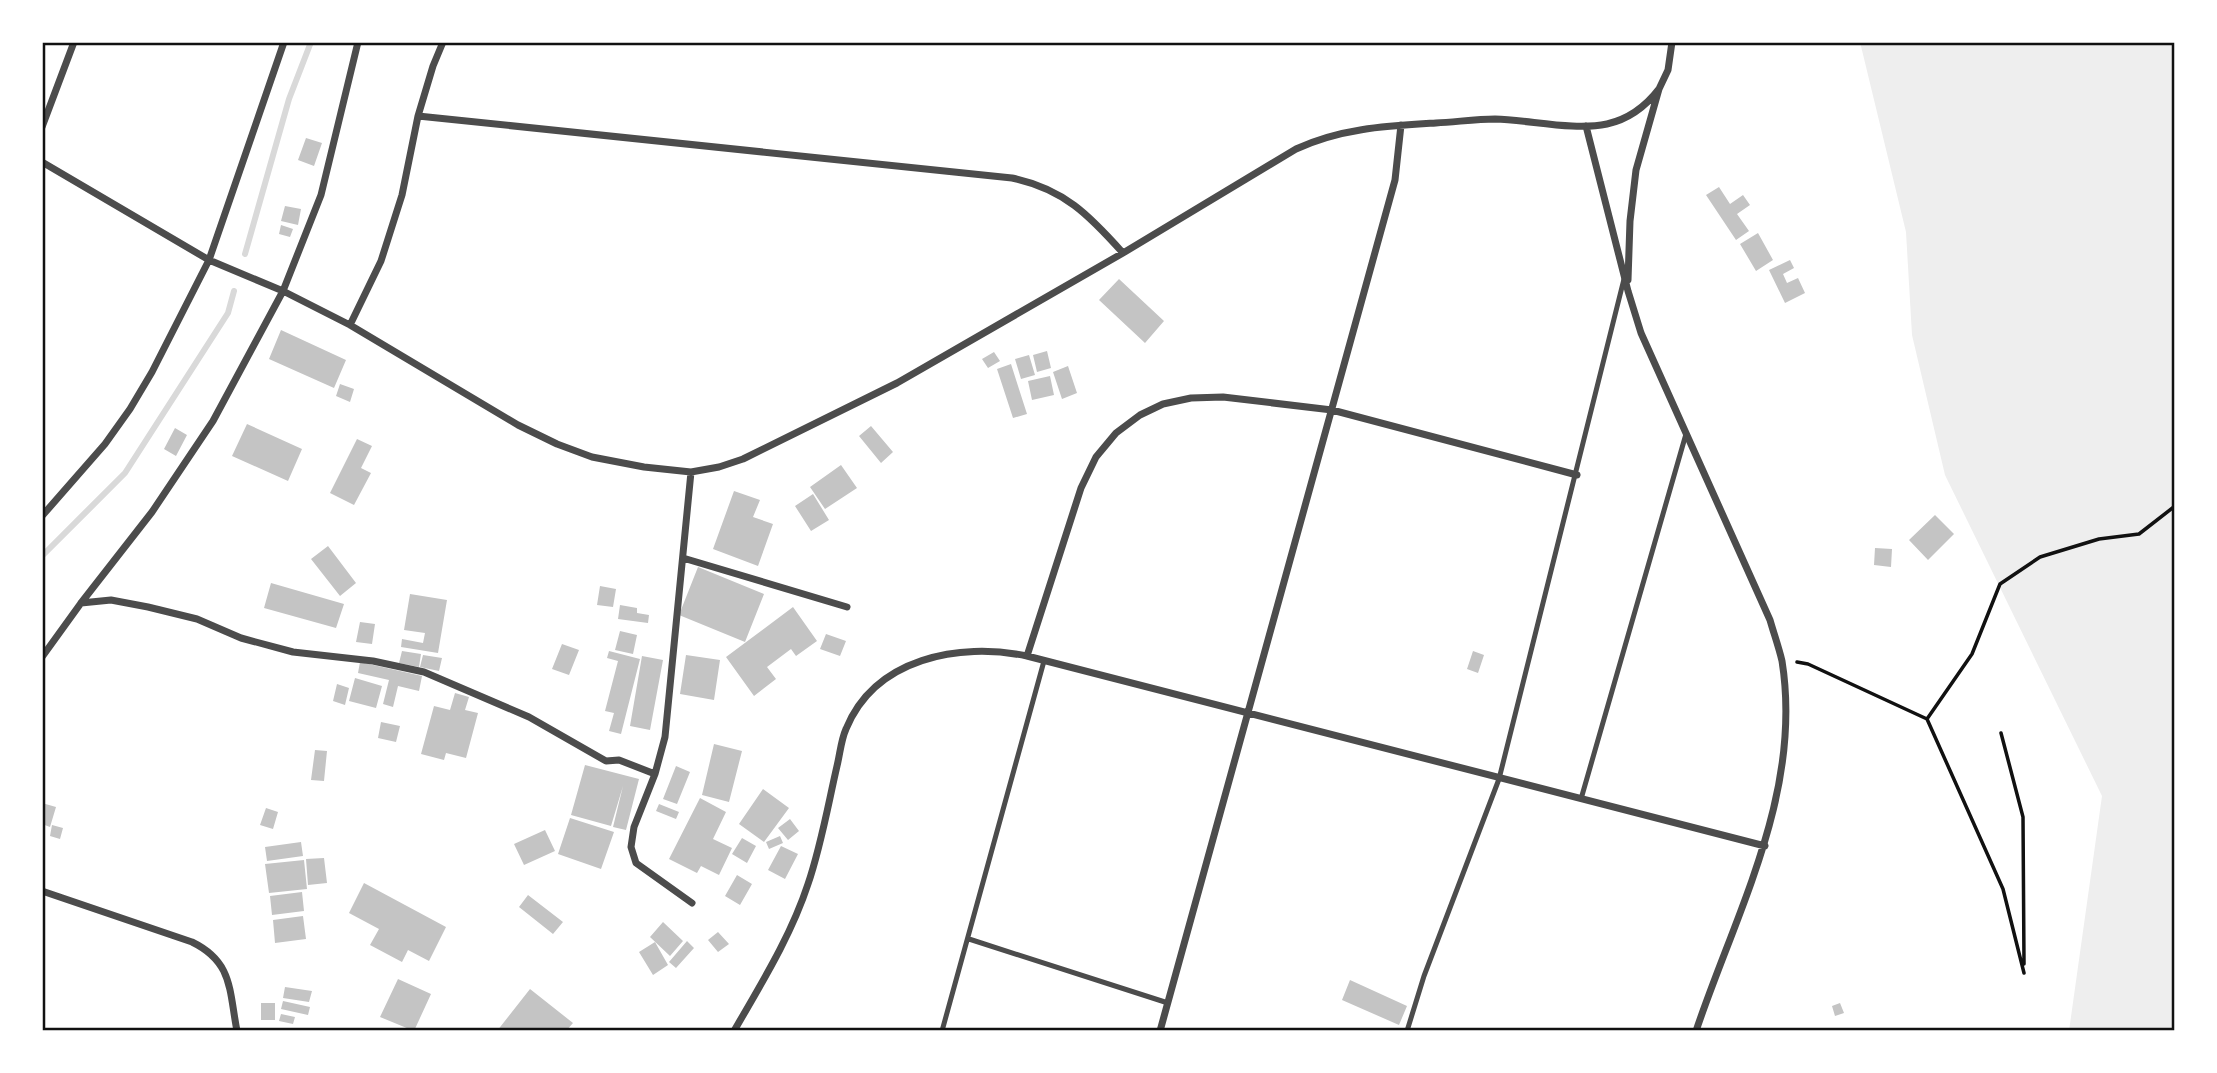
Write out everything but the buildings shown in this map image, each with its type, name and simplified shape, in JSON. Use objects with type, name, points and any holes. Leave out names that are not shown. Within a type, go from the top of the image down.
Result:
[{"type":"street","points":[[42,127],[74,42]]},
{"type":"street","points":[[42,516],[105,444],[130,410],[152,372],[209,260],[284,42]]},
{"type":"street","points":[[42,657],[80,603],[152,512],[213,421],[283,291],[321,195],[358,42]]},
{"type":"street","points":[[350,325],[381,261],[402,195],[418,116],[443,42]]},
{"type":"street","points":[[1628,291],[1630,221],[1636,170],[1659,89],[1668,70],[1672,42]]},
{"type":"street","points":[[42,162],[209,260],[283,291],[350,325],[518,425],[557,444],[592,457],[691,472],[743,459],[886,389],[1123,253],[1296,149],[1339,132],[1401,125],[1494,119],[1586,126],[1607,124],[1629,116],[1648,104],[1659,89]]},
{"type":"street","points":[[418,116],[1012,178],[1035,183],[1059,194],[1088,216],[1123,253]]},
{"type":"street","points":[[1160,1031],[1395,180],[1401,125]]},
{"type":"street","points":[[1586,126],[1641,333],[1770,620],[1782,659],[1786,696],[1778,791],[1765,846],[1696,1031]]},
{"type":"street","points":[[1027,656],[1081,488],[1096,457],[1116,433],[1140,415],[1163,404],[1191,398],[1223,397],[1332,410],[1577,475]]},
{"type":"street","points":[[691,472],[665,737],[655,774],[634,827],[631,847],[636,863],[692,903]]},
{"type":"street","points":[[683,558],[847,607]]},
{"type":"street","points":[[80,603],[111,600],[148,607],[197,619],[241,638],[293,652],[373,661],[424,672],[529,717],[606,761],[619,760],[655,774]]},
{"type":"street","points":[[734,1031],[776,958],[809,884],[846,730],[863,701],[886,677],[912,664],[944,654],[1001,651],[1027,656],[1765,846]]},
{"type":"street","points":[[42,891],[206,949],[218,958],[225,971],[237,1031]]},
{"type":"lane","points":[[1407,1031],[1424,976],[1499,779],[1625,278]]},
{"type":"lane","points":[[1581,799],[1686,434]]},
{"type":"lane","points":[[942,1031],[1044,661]]},
{"type":"lane","points":[[969,939],[1168,1003]]},
{"type":"path","points":[[1927,719],[1972,654],[2000,584],[2040,557],[2099,539],[2139,534],[2175,506]]},
{"type":"path","points":[[1808,664],[1927,719],[2003,889],[2024,973],[2023,817],[2001,733]]},
{"type":"shaded area","points":[[1860,42],[2175,42],[2175,1031],[2069,1031],[2102,796],[1945,475],[1912,335],[1906,232]]},
{"type":"waterway","points":[[245,254],[289,99],[311,42]]},
{"type":"waterway","points":[[42,556],[125,473],[228,313],[234,291]]}]
